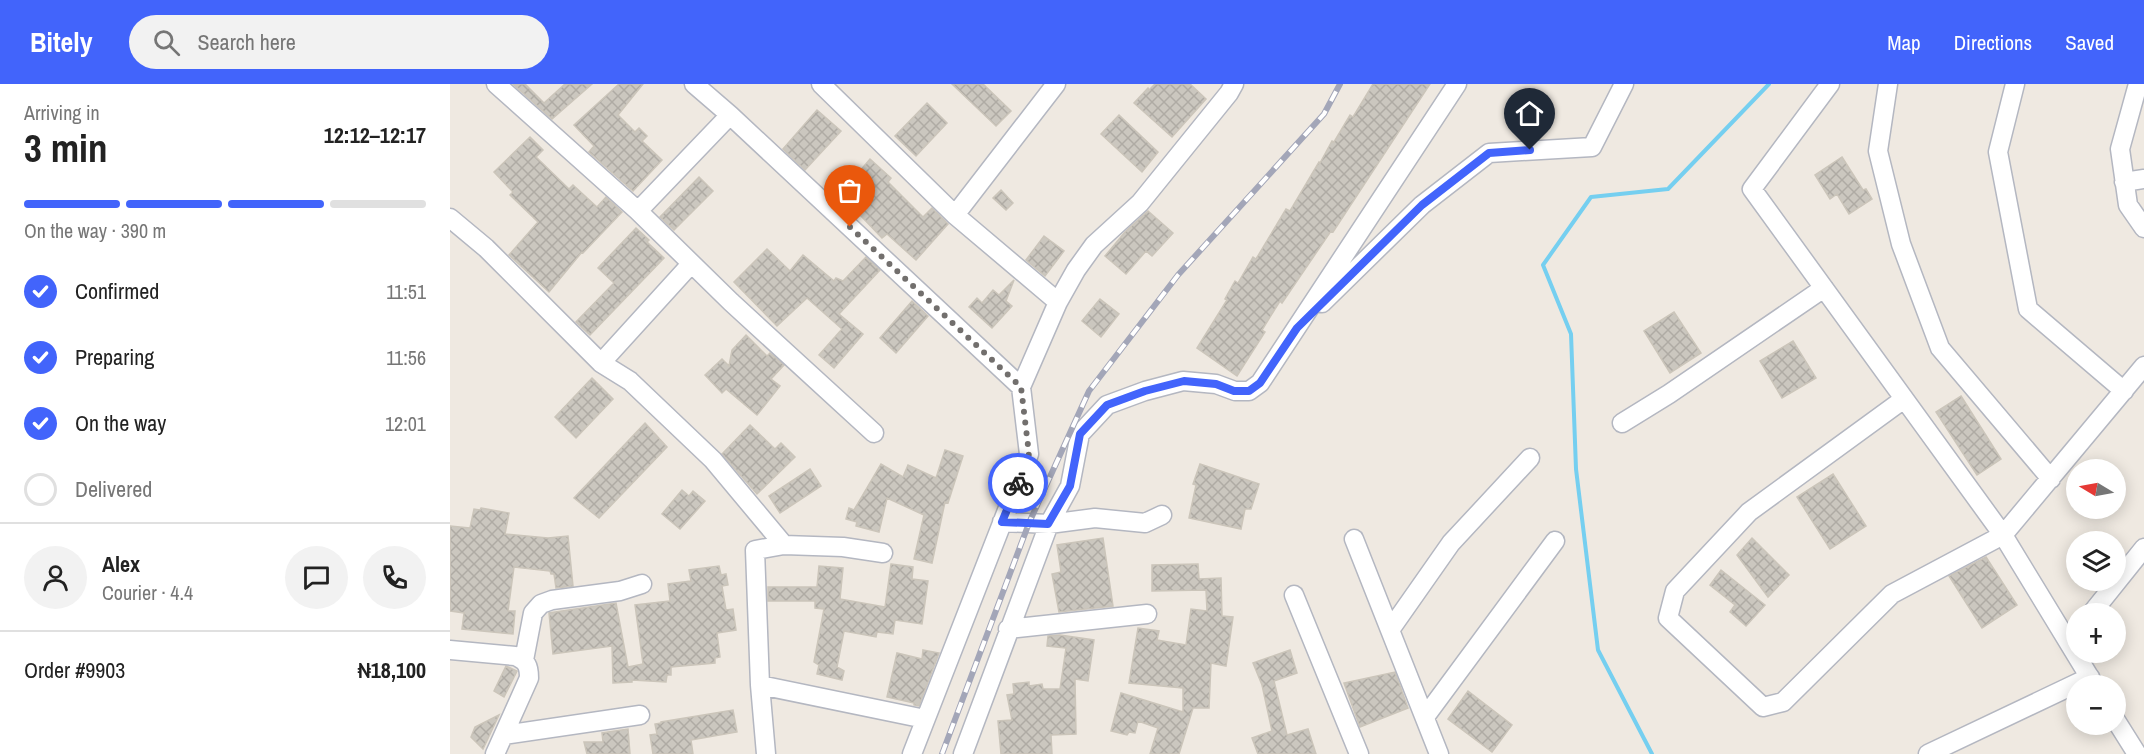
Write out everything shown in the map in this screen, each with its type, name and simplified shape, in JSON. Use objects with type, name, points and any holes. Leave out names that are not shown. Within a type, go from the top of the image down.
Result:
[{"type":"street","points":[[496,84],[638,211],[691,264],[874,433]]},
{"type":"street","points":[[694,84],[1021,387]]},
{"type":"street","points":[[821,84],[955,214],[1058,302]]},
{"type":"street","points":[[955,214],[1056,84]]},
{"type":"street","points":[[912,754],[1029,454],[1021,387],[1058,302],[1076,270],[1094,245],[1140,203],[1234,84]]},
{"type":"street","points":[[963,754],[1048,524],[1070,486],[1080,434],[1107,405],[1145,391],[1184,381],[1216,384],[1234,391],[1249,391],[1260,383],[1457,84]]},
{"type":"street","points":[[1297,328],[1422,205],[1489,153],[1592,147],[1624,84]]},
{"type":"street","points":[[1830,84],[1752,189],[2003,535],[2066,627]]},
{"type":"street","points":[[1888,84],[1878,152],[1901,244],[1940,348],[2051,478]]},
{"type":"street","points":[[2015,84],[1998,152],[2028,309],[2124,391]]},
{"type":"street","points":[[2138,84],[2120,149],[2128,205],[2144,228]]},
{"type":"street","points":[[638,211],[730,115]]},
{"type":"street","points":[[2124,182],[2144,179]]},
{"type":"street","points":[[450,218],[486,248],[602,363],[630,381],[713,460],[784,545]]},
{"type":"street","points":[[602,363],[691,264]]},
{"type":"street","points":[[1622,423],[1669,394],[1824,288]]},
{"type":"street","points":[[1904,399],[1749,512],[1675,591],[1668,618],[1763,707],[1783,702],[1892,594],[2003,535],[2144,366]]},
{"type":"street","points":[[1390,630],[1451,543],[1530,458]]},
{"type":"street","points":[[1002,522],[1048,524],[1095,518],[1145,523],[1162,515]]},
{"type":"street","points":[[1354,539],[1439,754]]},
{"type":"street","points":[[1425,717],[1555,541]]},
{"type":"street","points":[[766,754],[760,684],[755,550],[784,545],[843,547],[883,553]]},
{"type":"street","points":[[2100,603],[2144,548]]},
{"type":"street","points":[[524,660],[532,613],[541,604],[620,591],[642,584]]},
{"type":"street","points":[[1294,595],[1359,754]]},
{"type":"street","points":[[1008,629],[1147,614]]},
{"type":"street","points":[[450,650],[515,656],[524,660],[529,667],[529,678],[495,754]]},
{"type":"street","points":[[760,684],[925,719]]},
{"type":"street","points":[[1928,754],[2066,693]]},
{"type":"street","points":[[504,735],[640,715]]},
{"type":"street","points":[[2125,735],[2137,754]]},
{"type":"building","points":[[513,84],[525,84],[544,103],[565,84],[592,84],[552,119]]},
{"type":"building","points":[[619,84],[643,84],[618,115],[635,132],[639,128],[647,136],[642,141],[662,160],[633,191],[589,152],[594,146],[574,125]]},
{"type":"building","points":[[952,84],[983,84],[1011,111],[996,126]]},
{"type":"building","points":[[1155,84],[1190,84],[1206,99],[1172,137],[1134,103]]},
{"type":"building","points":[[1373,84],[1430,84],[1333,232],[1331,231],[1282,303],[1280,301],[1262,330],[1265,332],[1237,376],[1197,348],[1227,300],[1225,299],[1235,281],[1238,283],[1253,257],[1256,259],[1286,209],[1290,211],[1332,141],[1334,142],[1350,115],[1353,117]]},
{"type":"building","points":[[927,103],[947,123],[916,156],[895,136]]},
{"type":"building","points":[[817,110],[841,131],[805,170],[783,149]]},
{"type":"building","points":[[1119,115],[1158,152],[1142,172],[1101,134]]},
{"type":"building","points":[[530,137],[543,150],[536,157],[569,189],[573,185],[597,207],[606,197],[622,212],[582,252],[549,292],[509,255],[538,222],[510,195],[513,192],[494,172]]},
{"type":"building","points":[[1842,157],[1863,190],[1866,189],[1872,199],[1849,214],[1837,194],[1830,199],[1815,175]]},
{"type":"building","points":[[870,159],[891,178],[888,182],[923,217],[932,208],[948,224],[916,260],[887,234],[882,238],[860,215],[857,218],[836,199]]},
{"type":"building","points":[[699,177],[713,191],[674,230],[660,217]]},
{"type":"building","points":[[1001,190],[1013,203],[1006,210],[993,198]]},
{"type":"building","points":[[1148,211],[1173,233],[1152,256],[1146,251],[1126,274],[1105,256],[1125,232]]},
{"type":"building","points":[[636,228],[664,258],[590,335],[576,322],[614,283],[598,268]]},
{"type":"building","points":[[1044,236],[1064,251],[1045,276],[1026,260]]},
{"type":"building","points":[[767,249],[790,271],[803,255],[834,281],[836,278],[843,281],[866,257],[880,270],[839,314],[863,334],[834,368],[819,355],[842,329],[807,298],[777,326],[734,282]]},
{"type":"building","points":[[1014,280],[1006,301],[1012,306],[992,328],[969,307],[977,298],[982,303],[993,290],[999,295]]},
{"type":"building","points":[[1100,299],[1119,314],[1101,337],[1082,321]]},
{"type":"building","points":[[912,301],[928,316],[896,353],[880,338]]},
{"type":"building","points":[[1674,312],[1701,353],[1670,373],[1644,331]]},
{"type":"building","points":[[746,335],[767,356],[770,353],[784,365],[771,379],[780,386],[757,415],[726,389],[722,393],[705,375],[722,359],[729,366],[732,350]]},
{"type":"building","points":[[1793,341],[1816,378],[1782,398],[1760,361]]},
{"type":"building","points":[[592,378],[613,399],[576,438],[555,417]]},
{"type":"building","points":[[1961,396],[2001,459],[1977,475],[1936,412]]},
{"type":"building","points":[[645,423],[667,447],[599,518],[574,498]]},
{"type":"building","points":[[750,425],[775,449],[781,443],[795,457],[757,494],[722,454]]},
{"type":"building","points":[[945,450],[963,456],[948,503],[945,502],[932,563],[914,559],[924,515],[887,498],[879,532],[856,526],[857,522],[846,519],[849,508],[854,510],[881,464],[903,477],[908,465],[936,478]]},
{"type":"building","points":[[1200,464],[1259,484],[1251,509],[1245,509],[1241,529],[1189,518],[1196,485],[1193,484]]},
{"type":"building","points":[[810,469],[821,486],[780,513],[769,496]]},
{"type":"building","points":[[1833,474],[1866,526],[1830,549],[1797,497]]},
{"type":"building","points":[[682,490],[689,496],[693,491],[705,501],[680,529],[662,514]]},
{"type":"building","points":[[481,508],[509,513],[505,534],[548,538],[568,536],[573,586],[556,588],[554,574],[550,571],[514,567],[508,611],[515,611],[513,634],[462,629],[464,613],[450,611],[450,526],[470,528],[474,509],[480,510]]},
{"type":"building","points":[[1103,538],[1113,606],[1059,612],[1052,574],[1061,572],[1057,545]]},
{"type":"building","points":[[1752,538],[1789,575],[1768,597],[1737,555]]},
{"type":"building","points":[[1986,557],[2017,605],[1982,628],[1949,576]]},
{"type":"building","points":[[891,564],[913,567],[912,579],[928,581],[922,624],[895,620],[893,634],[877,632],[876,637],[844,631],[837,667],[844,671],[842,680],[817,674],[819,665],[814,662],[824,609],[815,608],[815,601],[768,601],[768,587],[817,587],[819,566],[843,568],[840,599],[885,607]]},
{"type":"building","points":[[1198,564],[1199,579],[1221,578],[1222,616],[1233,617],[1226,666],[1211,663],[1209,708],[1193,708],[1179,754],[1150,754],[1158,728],[1138,721],[1135,733],[1129,732],[1127,735],[1111,731],[1121,693],[1183,712],[1183,688],[1129,683],[1138,628],[1159,631],[1157,640],[1186,645],[1191,609],[1207,611],[1206,590],[1152,591],[1152,565]]},
{"type":"building","points":[[719,566],[721,575],[726,574],[728,585],[722,586],[726,610],[733,609],[736,630],[717,633],[720,657],[715,658],[715,663],[671,667],[671,675],[667,675],[666,682],[632,680],[632,682],[613,683],[612,646],[553,654],[549,613],[616,603],[628,667],[643,664],[635,605],[670,601],[668,584],[691,581],[689,570]]},
{"type":"building","points":[[1721,570],[1765,605],[1746,626],[1730,612],[1735,605],[1710,585]]},
{"type":"building","points":[[1060,635],[1094,640],[1088,681],[1075,679],[1076,734],[1051,735],[1052,754],[1001,754],[998,721],[1012,720],[1007,695],[1014,694],[1013,684],[1029,682],[1029,686],[1042,684],[1043,689],[1060,689],[1066,648],[1047,646],[1048,636]]},
{"type":"building","points":[[923,650],[939,653],[919,706],[887,697],[897,653],[922,659]]},
{"type":"building","points":[[1290,650],[1297,673],[1274,681],[1287,735],[1308,729],[1316,754],[1258,754],[1252,738],[1272,731],[1262,685],[1253,663]]},
{"type":"building","points":[[506,666],[517,671],[504,697],[494,691]]},
{"type":"building","points":[[1395,672],[1408,708],[1360,727],[1344,683]]},
{"type":"building","points":[[1468,691],[1512,725],[1492,752],[1448,719]]},
{"type":"building","points":[[733,710],[737,732],[691,740],[693,754],[653,754],[650,735],[657,734],[655,724]]},
{"type":"building","points":[[499,715],[483,749],[471,737],[475,727]]},
{"type":"building","points":[[628,729],[630,754],[587,754],[584,742],[603,742],[602,733]]},
{"type":"waterway","points":[[1652,754],[1598,650],[1576,469],[1571,334],[1543,265],[1591,197],[1668,189],[1769,84]]},
{"type":"railway","points":[[942,754],[1029,523],[1089,391],[1178,275],[1324,114],[1340,84]]},
{"type":"way so far","points":[[850,227],[1021,387],[1029,454],[1018,483]]},
{"type":"route","points":[[1018,483],[1002,522],[1048,524],[1070,486],[1080,434],[1107,405],[1145,391],[1184,381],[1216,384],[1234,391],[1249,391],[1260,383],[1297,328],[1422,205],[1489,153],[1530,150]]}]
